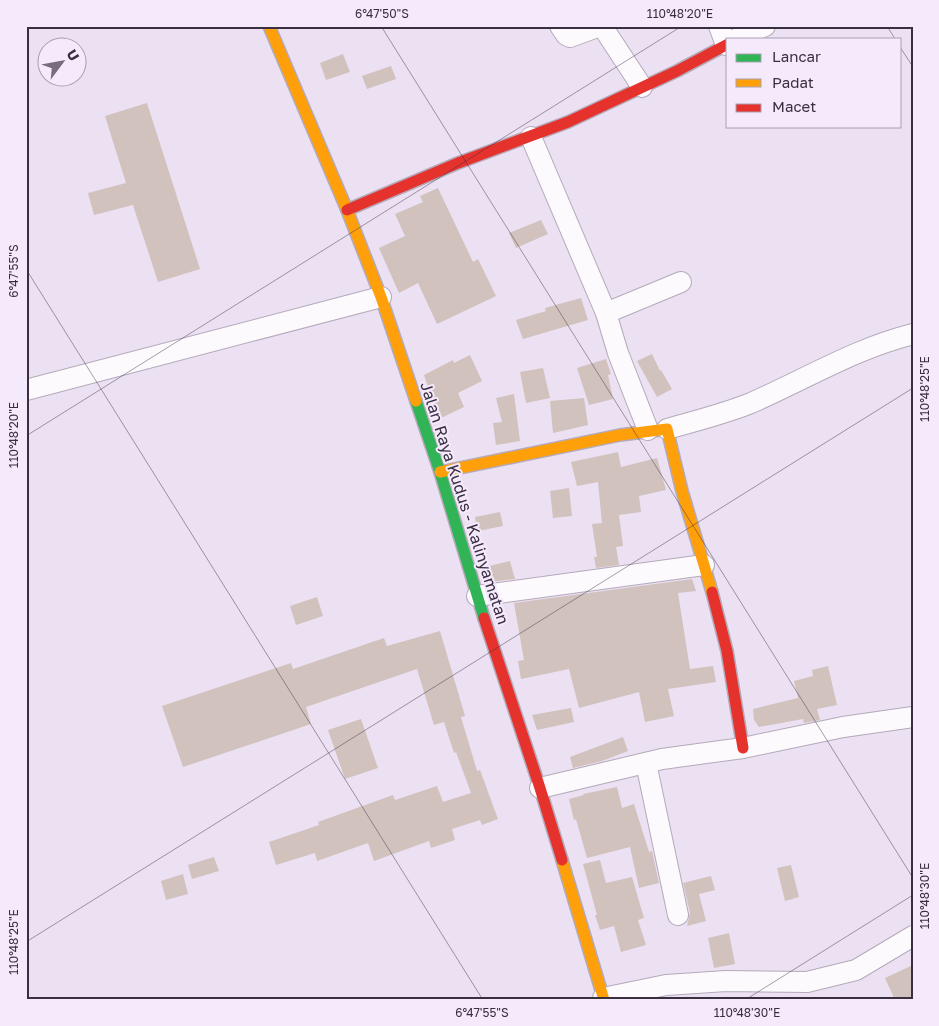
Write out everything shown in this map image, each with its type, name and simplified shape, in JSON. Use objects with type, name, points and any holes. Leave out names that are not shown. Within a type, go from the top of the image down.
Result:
[{"type":"main road","name":"Jalan Raya Kudus - Kalinyamatan","points":[[276,28],[382,298],[440,472],[477,596],[540,788],[604,999]]},
{"type":"main road","points":[[347,210],[458,163],[568,122],[677,71],[726,39]]},
{"type":"main road","points":[[440,472],[658,429],[673,459],[728,654],[744,748]]},
{"type":"street","points":[[560,26],[570,37],[601,26],[642,87]]},
{"type":"street","points":[[727,38],[765,26]]},
{"type":"street","points":[[531,137],[606,313],[618,353],[658,429],[749,403],[843,358],[892,339],[913,334]]},
{"type":"street","points":[[606,313],[682,282]]},
{"type":"street","points":[[26,390],[382,298]]},
{"type":"street","points":[[477,596],[704,565]]},
{"type":"street","points":[[540,788],[646,763],[744,748],[843,727],[913,717]]},
{"type":"street","points":[[646,763],[678,916]]},
{"type":"street","points":[[604,999],[674,985],[726,981],[807,982],[856,970],[913,936]]},
{"type":"building","points":[[343,54],[350,72],[326,80],[320,63]]},
{"type":"building","points":[[391,66],[396,79],[367,89],[362,76]]},
{"type":"building","points":[[147,103],[200,269],[158,282],[133,205],[94,215],[88,193],[126,183],[105,116]]},
{"type":"building","points":[[438,188],[473,262],[478,259],[496,296],[437,324],[418,283],[399,293],[379,248],[405,236],[395,214],[423,202],[420,196]]},
{"type":"building","points":[[541,220],[548,234],[516,248],[509,233]]},
{"type":"building","points":[[581,298],[588,320],[523,339],[516,320],[546,311],[545,308]]},
{"type":"building","points":[[652,354],[672,389],[657,397],[637,361]]},
{"type":"building","points":[[470,355],[482,381],[458,393],[464,407],[439,419],[424,375],[453,360],[454,363]]},
{"type":"building","points":[[606,359],[611,374],[608,375],[613,399],[589,405],[577,368]]},
{"type":"building","points":[[543,368],[550,398],[526,403],[520,372]]},
{"type":"building","points":[[514,394],[520,441],[496,445],[493,423],[502,422],[496,398]]},
{"type":"building","points":[[584,398],[588,425],[553,433],[550,401]]},
{"type":"building","points":[[618,452],[621,467],[657,458],[666,490],[639,496],[641,512],[619,515],[623,546],[616,547],[619,565],[596,568],[594,557],[597,557],[592,524],[602,523],[598,482],[577,486],[571,462]]},
{"type":"building","points":[[569,488],[572,516],[553,518],[550,491]]},
{"type":"building","points":[[500,512],[503,526],[478,531],[475,517]]},
{"type":"building","points":[[510,561],[515,579],[489,582],[485,567]]},
{"type":"building","points":[[692,579],[696,591],[678,593],[690,669],[713,666],[716,682],[668,689],[674,716],[645,722],[639,692],[579,708],[569,669],[521,679],[518,661],[524,660],[514,603]]},
{"type":"building","points":[[317,597],[323,616],[296,625],[290,606]]},
{"type":"building","points":[[440,631],[465,716],[461,717],[477,771],[480,770],[498,819],[482,825],[480,820],[452,829],[455,840],[431,848],[429,841],[374,861],[368,843],[317,861],[315,853],[276,865],[269,842],[319,825],[318,822],[393,795],[395,800],[437,786],[443,802],[471,793],[456,752],[454,753],[444,722],[434,725],[417,669],[306,707],[311,724],[183,767],[162,706],[291,663],[293,669],[384,638],[387,646]]},
{"type":"building","points":[[828,666],[837,705],[817,709],[820,720],[804,723],[803,719],[759,727],[754,720],[753,709],[798,698],[794,681],[813,676],[812,670]]},
{"type":"building","points":[[571,708],[574,722],[537,730],[532,715]]},
{"type":"building","points":[[361,719],[378,768],[345,779],[328,730]]},
{"type":"building","points":[[623,737],[628,751],[602,761],[573,768],[570,757]]},
{"type":"building","points":[[617,787],[622,808],[634,804],[649,852],[652,851],[659,883],[639,888],[630,847],[587,858],[569,799]]},
{"type":"building","points":[[214,857],[219,871],[192,879],[188,865]]},
{"type":"building","points":[[600,860],[606,883],[632,877],[644,918],[638,920],[646,945],[621,952],[614,926],[600,930],[583,864]]},
{"type":"building","points":[[791,865],[799,897],[785,901],[777,868]]},
{"type":"building","points":[[183,874],[188,894],[166,900],[161,881]]},
{"type":"building","points":[[711,876],[715,890],[699,894],[706,921],[687,926],[690,913],[683,883]]},
{"type":"building","points":[[729,933],[735,964],[714,968],[708,938]]},
{"type":"building","points":[[913,965],[913,1000],[895,1000],[885,978]]},
{"type":"traffic: fast","points":[[416,401],[440,472],[484,618]]},
{"type":"traffic: slow","points":[[269,26],[347,210],[381,297],[416,401]]},
{"type":"traffic: slow","points":[[440,472],[620,435],[667,429],[682,491],[712,592]]},
{"type":"traffic: slow","points":[[562,860],[604,1000]]},
{"type":"traffic: jam","points":[[347,210],[458,163],[568,122],[677,71],[726,45]]},
{"type":"traffic: jam","points":[[712,592],[727,651],[743,748]]},
{"type":"traffic: jam","points":[[484,618],[562,860]]}]
